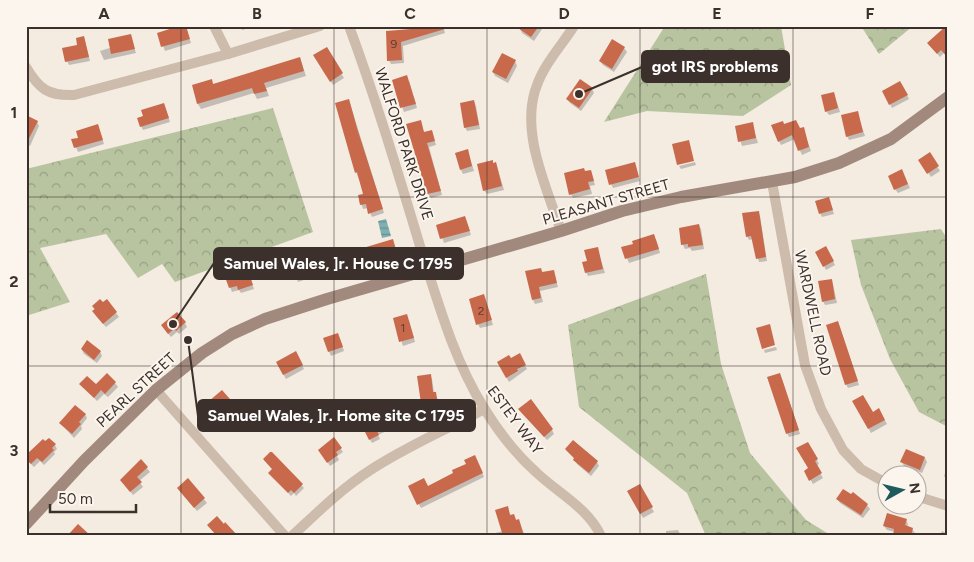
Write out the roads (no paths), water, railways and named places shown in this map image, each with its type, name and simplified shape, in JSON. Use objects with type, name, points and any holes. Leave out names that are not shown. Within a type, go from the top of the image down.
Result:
[{"type":"main road","name":"PLEASANT STREET","points":[[291,311],[561,232],[622,211],[680,197],[795,177],[839,163],[890,139],[948,97]]},
{"type":"main road","name":"PEARL STREET","points":[[26,524],[84,461],[156,390],[202,353],[232,334],[265,319],[291,311]]},
{"type":"street","points":[[214,26],[228,54]]},
{"type":"street","points":[[26,67],[44,91],[60,96],[74,96],[228,54],[320,26]]},
{"type":"street","name":"WALFORD PARK DRIVE","points":[[349,26],[428,270]]},
{"type":"street","points":[[561,232],[536,155],[531,133],[532,109],[536,86],[547,65],[574,26]]},
{"type":"street","name":"WARDWELL ROAD","points":[[772,182],[806,365],[821,409],[843,450],[861,469],[876,477]]},
{"type":"street","name":"ESTEY WAY","points":[[428,270],[445,326],[484,409],[536,473],[576,505],[596,525],[601,536]]},
{"type":"street","points":[[156,390],[285,536]]},
{"type":"street","points":[[292,536],[323,507],[368,471],[484,409]]},
{"type":"street","points":[[926,499],[948,506]]},
{"type":"water","points":[[386,219],[391,236],[382,238],[378,221]]},
{"type":"place","name":"got IRS problems","points":[[579,94]]},
{"type":"place","name":"Samuel Wales, ]r. House C 1795","points":[[173,324]]},
{"type":"place","name":"Samuel Wales, ]r. Home site C 1795","points":[[188,340]]}]
